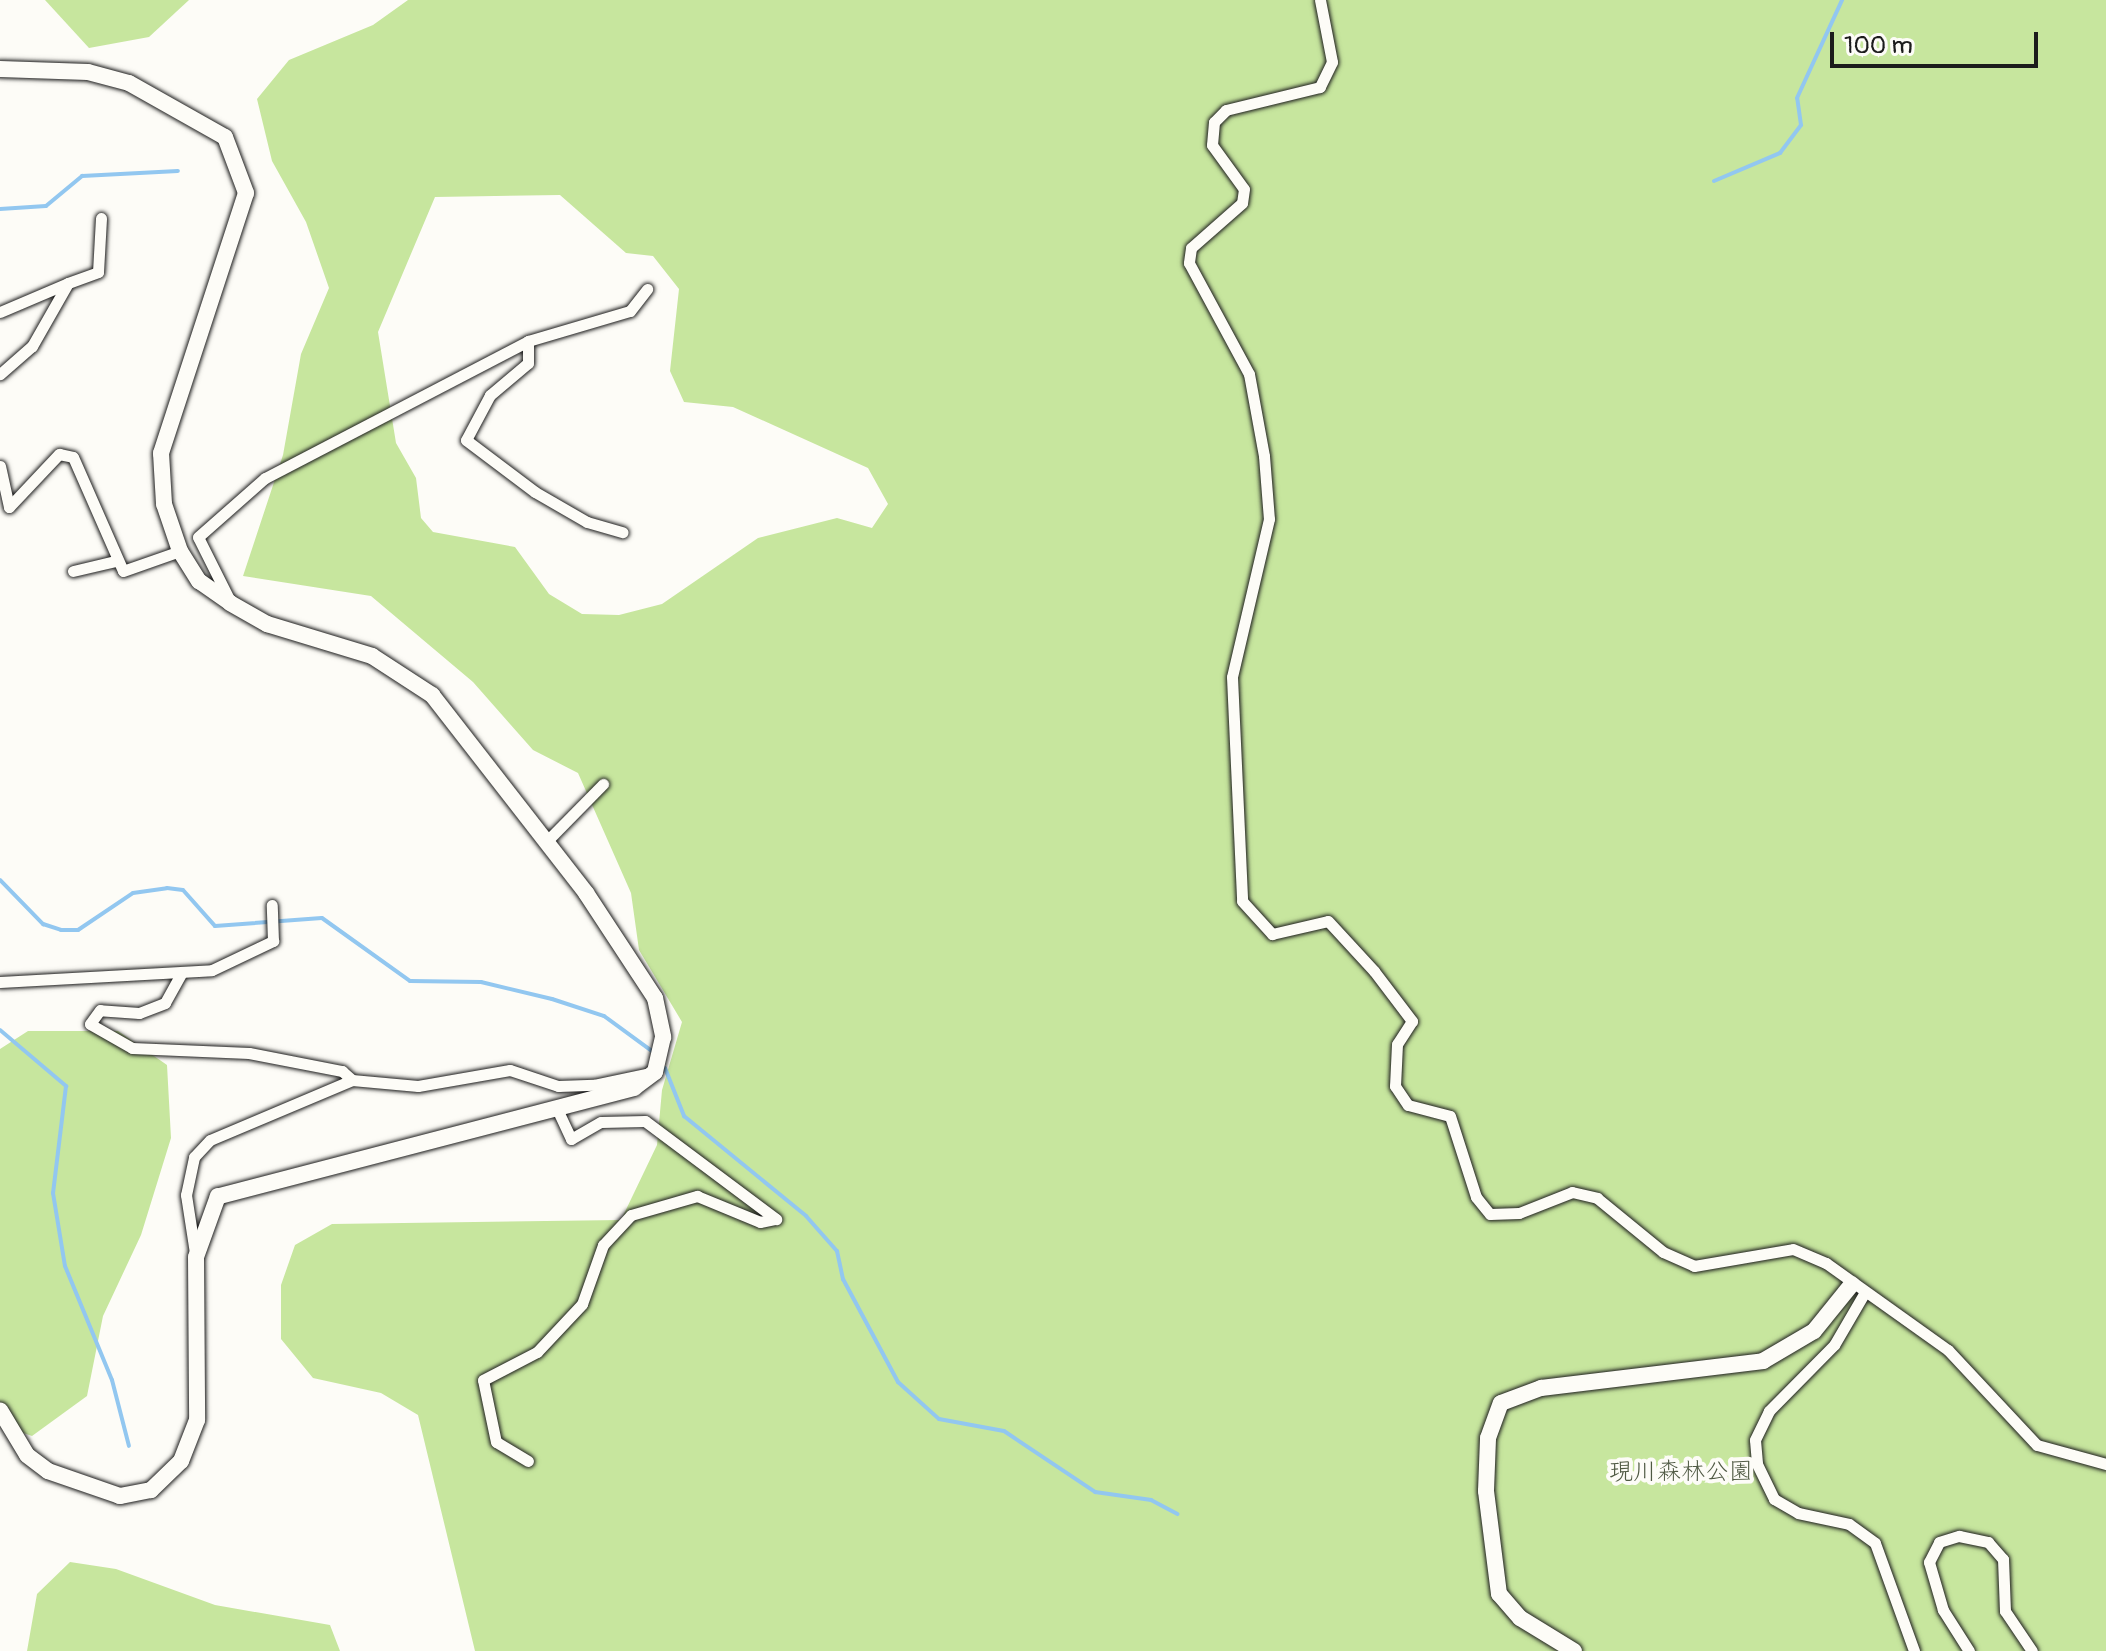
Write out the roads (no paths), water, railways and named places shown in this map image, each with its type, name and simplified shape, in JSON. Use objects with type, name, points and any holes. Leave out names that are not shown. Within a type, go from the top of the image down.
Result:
[{"type":"street","points":[[1320,0],[1332,62],[1320,87],[1226,110],[1214,122],[1212,145],[1244,189],[1242,203],[1191,248],[1189,263],[1249,374],[1264,456],[1269,519],[1232,677],[1242,901],[1272,934],[1328,921],[1374,971],[1412,1021],[1397,1044],[1395,1086],[1408,1105],[1450,1116],[1476,1197],[1490,1214],[1519,1213],[1572,1192],[1597,1198],[1663,1252],[1694,1266],[1793,1249],[1858,1288],[1948,1350],[2037,1445],[2106,1464]]},
{"type":"street","points":[[0,69],[88,72],[129,83],[225,137],[236,152],[246,193],[161,453],[164,504],[180,551],[199,581],[230,603],[267,624],[372,656],[432,695],[547,841],[655,998],[663,1037],[655,1072],[634,1088],[558,1111],[218,1196],[196,1257]]},
{"type":"street","points":[[0,312],[98,272],[101,218]]},
{"type":"street","points":[[0,374],[32,346],[68,283]]},
{"type":"street","points":[[230,603],[207,563],[201,533],[265,478],[528,341],[630,311],[647,289]]},
{"type":"street","points":[[528,341],[528,363],[490,395],[466,440],[535,492],[587,522],[623,532]]},
{"type":"street","points":[[0,466],[9,507],[59,454],[73,457],[115,561],[123,571],[141,569],[180,551]]},
{"type":"street","points":[[73,571],[115,561]]},
{"type":"street","points":[[547,841],[603,784]]},
{"type":"street","points":[[0,982],[212,970],[255,954],[273,941],[274,915]]},
{"type":"street","points":[[182,972],[165,1003],[139,1013],[100,1010],[90,1024],[132,1048],[249,1053],[342,1071],[352,1080]]},
{"type":"street","points":[[0,1410],[27,1455],[48,1471],[120,1496],[151,1490],[181,1461],[197,1420],[196,1257],[186,1195],[194,1157],[210,1140],[352,1080],[418,1086],[510,1070],[558,1086],[594,1085],[655,1072]]},
{"type":"street","points":[[528,1461],[496,1442],[483,1380],[537,1352],[582,1304],[603,1245],[631,1215],[697,1196],[760,1222],[776,1219],[645,1121],[601,1122],[571,1139],[558,1111]]},
{"type":"street","points":[[1574,1651],[1520,1618],[1499,1594],[1486,1491],[1488,1438],[1501,1403],[1541,1388],[1763,1361],[1814,1331],[1858,1288]]},
{"type":"street","points":[[1858,1288],[1834,1345],[1769,1411],[1755,1440],[1757,1464],[1774,1499],[1798,1513],[1849,1524],[1875,1543],[1914,1651]]},
{"type":"street","points":[[1969,1651],[1943,1610],[1929,1562],[1939,1542],[1959,1536],[1988,1542],[2003,1559],[2005,1611],[2032,1651]]},
{"type":"waterway","points":[[1714,181],[1780,153],[1801,125],[1797,98],[1842,0]]},
{"type":"waterway","points":[[0,209],[46,206],[82,176],[178,171]]},
{"type":"waterway","points":[[0,880],[43,924],[61,930],[78,930],[133,893],[167,888],[183,890],[215,926],[322,918],[410,981],[481,982],[552,999],[604,1016],[652,1051]]},
{"type":"waterway","points":[[0,1030],[66,1086],[53,1193],[65,1266],[112,1380],[129,1446]]},
{"type":"waterway","points":[[665,1068],[684,1116],[806,1216],[837,1251],[843,1279],[898,1382],[939,1419],[1004,1431],[1095,1492],[1151,1500],[1177,1514]]},
{"type":"park label","name":"現川森林公園","points":[[1681,1472]]}]
